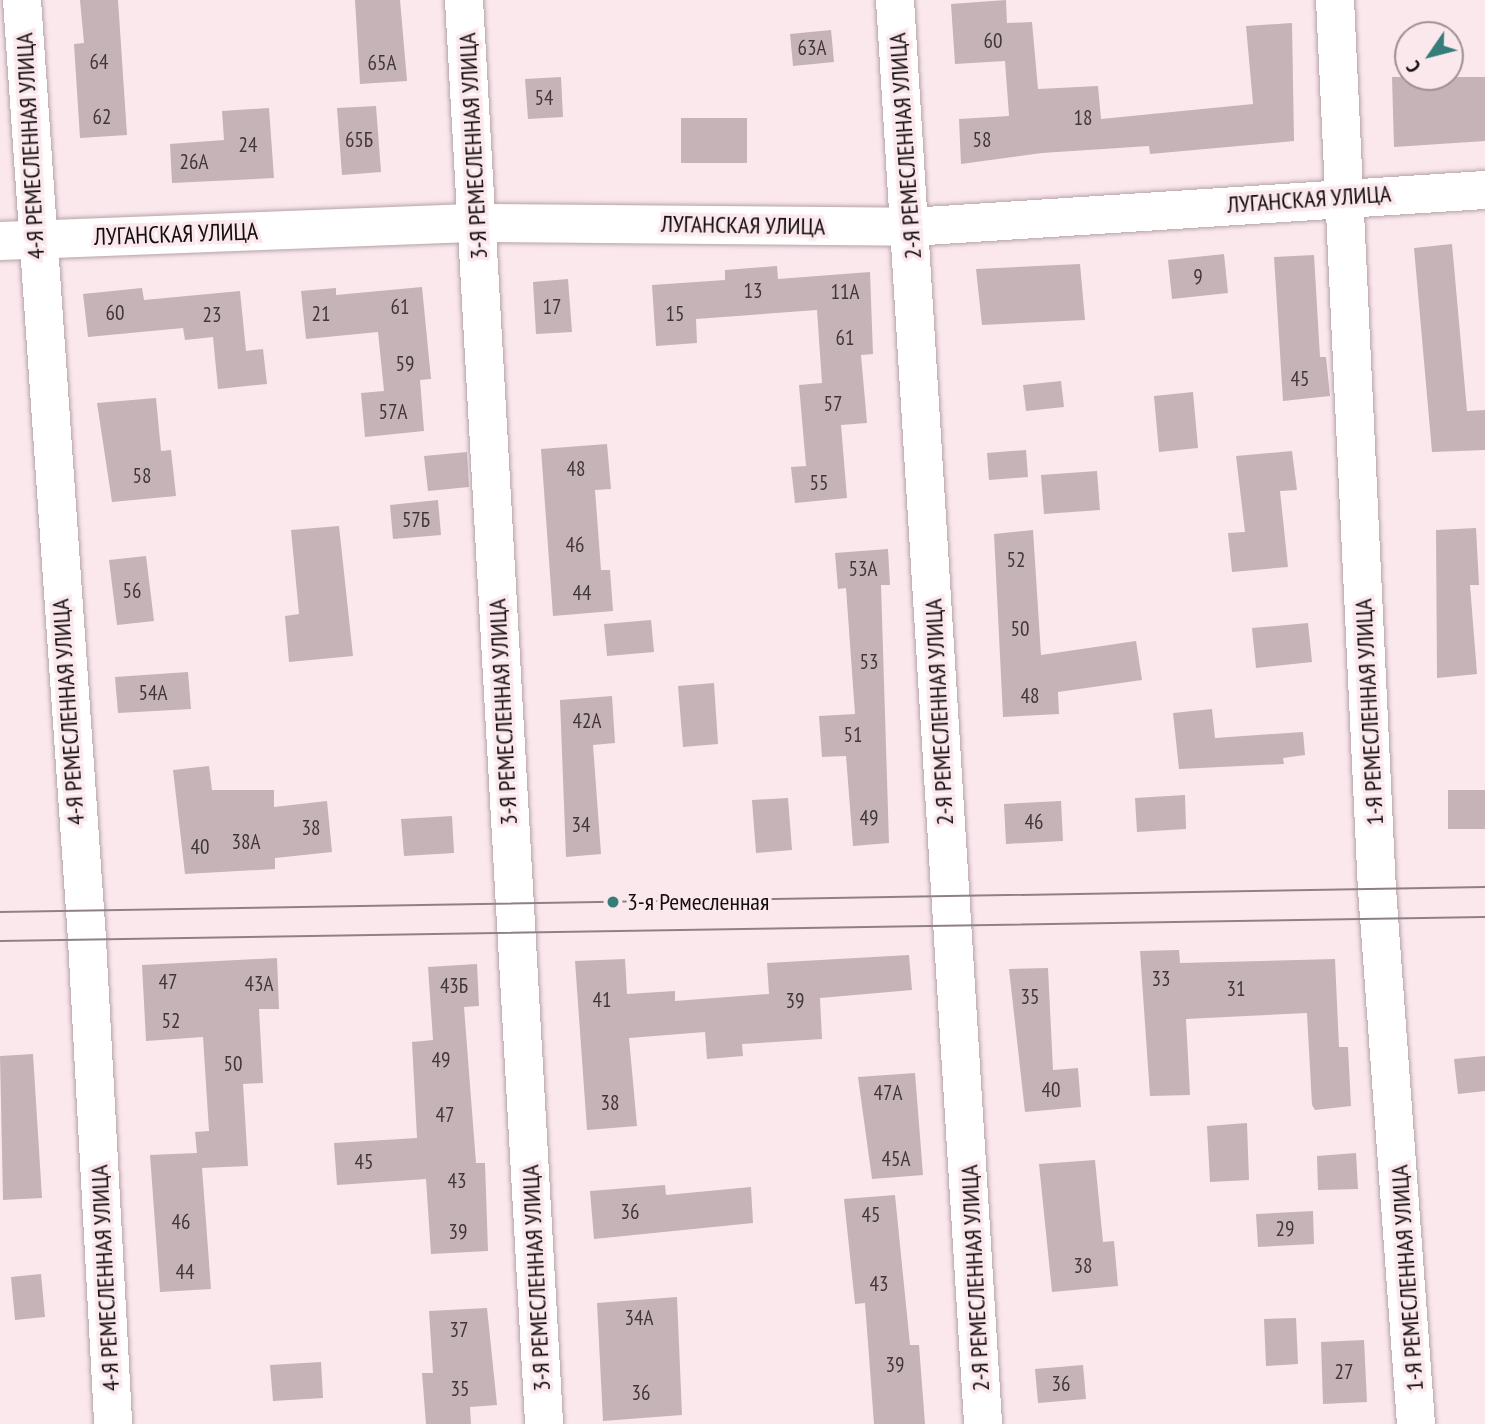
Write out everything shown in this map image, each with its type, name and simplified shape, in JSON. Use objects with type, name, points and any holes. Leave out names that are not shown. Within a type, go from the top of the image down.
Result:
[{"type":"street","name":"4-Я РЕМЕСЛЕННАЯ УЛИЦА","points":[[22,0],[17,240],[87,940],[113,1424]]},
{"type":"street","name":"3-Я РЕМЕСЛЕННАЯ УЛИЦА","points":[[464,0],[544,1424]]},
{"type":"street","name":"2-Я РЕМЕСЛЕННАЯ УЛИЦА","points":[[895,0],[983,1424]]},
{"type":"street","name":"1-Я РЕМЕСЛЕННАЯ УЛИЦА","points":[[1335,0],[1377,889],[1416,1424]]},
{"type":"street","name":"ЛУГАНСКАЯ УЛИЦА","points":[[17,240],[478,223],[911,227],[1346,196],[1485,190]]},
{"type":"building","points":[[80,0],[118,0],[127,135],[80,138],[74,44],[84,43]]},
{"type":"building","points":[[355,0],[400,0],[407,81],[360,84]]},
{"type":"building","points":[[1006,0],[1007,23],[1032,22],[1038,89],[1098,86],[1101,119],[1253,104],[1246,26],[1292,23],[1294,141],[1150,154],[1149,146],[1042,153],[961,164],[959,119],[1009,116],[1005,61],[955,64],[951,4]]},
{"type":"building","points":[[831,30],[834,62],[793,66],[790,34]]},
{"type":"building","points":[[561,77],[563,117],[528,119],[525,79]]},
{"type":"building","points":[[1392,77],[1394,91],[1464,91],[1464,77],[1485,77],[1485,141],[1394,147]]},
{"type":"building","points":[[376,106],[381,172],[342,175],[337,108]]},
{"type":"building","points":[[269,108],[274,178],[172,183],[170,144],[224,140],[222,111]]},
{"type":"building","points":[[681,118],[747,118],[747,163],[681,163]]},
{"type":"building","points":[[1452,244],[1467,411],[1485,410],[1485,450],[1432,452],[1414,248]]},
{"type":"building","points":[[1224,254],[1228,293],[1172,299],[1168,260]]},
{"type":"building","points":[[1314,255],[1320,357],[1326,357],[1330,396],[1283,401],[1274,257]]},
{"type":"building","points":[[1080,264],[1085,320],[982,325],[976,269]]},
{"type":"building","points":[[777,266],[778,279],[870,272],[873,354],[861,355],[867,423],[841,425],[847,498],[795,503],[791,467],[806,466],[799,385],[822,383],[817,310],[696,319],[697,343],[656,346],[652,285],[725,280],[725,270]]},
{"type":"building","points":[[568,279],[572,332],[536,334],[533,282]]},
{"type":"building","points":[[422,287],[431,379],[420,380],[424,431],[365,437],[361,393],[384,391],[378,332],[306,339],[301,291],[336,288],[336,295]]},
{"type":"building","points":[[142,288],[144,300],[240,291],[246,351],[263,349],[267,384],[218,389],[213,337],[185,340],[183,328],[88,337],[83,294]]},
{"type":"building","points":[[1061,381],[1064,407],[1026,411],[1023,385]]},
{"type":"building","points":[[1193,392],[1198,448],[1159,452],[1154,396]]},
{"type":"building","points":[[156,398],[161,451],[171,450],[176,496],[112,502],[97,403]]},
{"type":"building","points":[[607,444],[611,489],[595,490],[601,570],[610,570],[613,611],[553,616],[541,449]]},
{"type":"building","points":[[1026,450],[1028,477],[989,480],[987,453]]},
{"type":"building","points":[[1292,451],[1297,490],[1280,491],[1288,567],[1232,572],[1228,533],[1245,532],[1236,456]]},
{"type":"building","points":[[467,452],[469,487],[428,491],[424,456]]},
{"type":"building","points":[[1097,471],[1100,510],[1044,514],[1041,475]]},
{"type":"building","points":[[438,500],[441,535],[393,539],[390,505]]},
{"type":"building","points":[[339,526],[353,656],[289,662],[285,616],[299,614],[291,530]]},
{"type":"building","points":[[1476,528],[1479,585],[1470,585],[1477,674],[1437,678],[1436,530]]},
{"type":"building","points":[[1033,530],[1041,655],[1136,641],[1142,680],[1058,692],[1059,714],[1003,717],[994,534]]},
{"type":"building","points":[[888,549],[890,585],[881,585],[889,843],[853,846],[846,756],[822,757],[819,716],[855,714],[846,588],[838,589],[835,553]]},
{"type":"building","points":[[146,556],[154,621],[117,625],[109,560]]},
{"type":"building","points":[[651,620],[654,652],[607,656],[604,624]]},
{"type":"building","points":[[1308,623],[1312,662],[1256,668],[1252,628]]},
{"type":"building","points":[[188,672],[191,709],[118,713],[115,677]]},
{"type":"building","points":[[714,683],[718,744],[683,747],[678,686]]},
{"type":"building","points":[[612,696],[615,743],[593,745],[601,854],[566,857],[560,700]]},
{"type":"building","points":[[1212,709],[1215,738],[1303,732],[1305,755],[1283,758],[1284,764],[1179,769],[1173,713]]},
{"type":"building","points":[[209,766],[212,790],[274,790],[274,807],[327,801],[332,852],[275,858],[275,869],[185,874],[173,770]]},
{"type":"building","points":[[1448,790],[1485,790],[1485,829],[1448,829]]},
{"type":"building","points":[[1185,795],[1186,829],[1137,832],[1135,798]]},
{"type":"building","points":[[788,798],[792,850],[756,853],[752,800]]},
{"type":"building","points":[[1061,801],[1063,841],[1006,844],[1004,804]]},
{"type":"building","points":[[452,816],[454,853],[404,856],[401,819]]},
{"type":"building","points":[[1179,950],[1180,963],[1335,959],[1339,1047],[1348,1047],[1351,1106],[1315,1110],[1312,1105],[1307,1013],[1186,1019],[1190,1095],[1150,1096],[1140,951]]},
{"type":"building","points":[[909,955],[912,990],[820,998],[822,1039],[742,1044],[743,1056],[707,1059],[705,1032],[629,1038],[637,1126],[587,1130],[575,961],[625,959],[627,994],[675,991],[675,1001],[769,994],[767,963]]},
{"type":"building","points":[[277,958],[279,1009],[259,1009],[263,1083],[243,1084],[248,1166],[202,1168],[211,1289],[160,1292],[150,1155],[197,1153],[195,1132],[209,1131],[203,1037],[146,1041],[142,965]]},
{"type":"building","points":[[477,964],[479,1006],[464,1007],[476,1163],[485,1163],[488,1251],[431,1254],[426,1179],[337,1185],[334,1143],[417,1138],[412,1042],[433,1040],[428,967]]},
{"type":"building","points":[[1048,968],[1053,1070],[1078,1068],[1081,1107],[1025,1112],[1009,969]]},
{"type":"building","points":[[33,1054],[42,1198],[3,1200],[0,1056]]},
{"type":"building","points":[[1485,1056],[1485,1091],[1458,1094],[1454,1059]]},
{"type":"building","points":[[915,1073],[923,1175],[872,1179],[858,1077]]},
{"type":"building","points":[[1247,1123],[1249,1180],[1210,1182],[1207,1126]]},
{"type":"building","points":[[1356,1153],[1358,1189],[1318,1190],[1317,1156]]},
{"type":"building","points":[[1095,1160],[1103,1242],[1114,1241],[1118,1286],[1052,1292],[1039,1164]]},
{"type":"building","points":[[665,1185],[666,1195],[751,1187],[753,1223],[594,1239],[590,1191]]},
{"type":"building","points":[[895,1195],[910,1345],[919,1345],[925,1424],[874,1424],[865,1303],[855,1304],[844,1199]]},
{"type":"building","points":[[1313,1211],[1314,1244],[1258,1247],[1256,1214]]},
{"type":"building","points":[[41,1274],[45,1317],[15,1320],[11,1277]]},
{"type":"building","points":[[677,1297],[682,1415],[603,1421],[597,1303]]},
{"type":"building","points":[[487,1308],[497,1405],[470,1407],[471,1424],[426,1424],[422,1373],[433,1373],[429,1311]]},
{"type":"building","points":[[1296,1318],[1298,1364],[1266,1366],[1264,1319]]},
{"type":"building","points":[[1364,1340],[1367,1402],[1323,1404],[1321,1342]]},
{"type":"building","points":[[321,1362],[323,1398],[273,1401],[270,1365]]},
{"type":"building","points":[[1083,1365],[1086,1399],[1038,1403],[1035,1369]]},
{"type":"tram line","points":[[0,912],[1485,887]]},
{"type":"tram line","points":[[0,941],[1485,917]]},
{"type":"place","name":"3-я Ремесленная","points":[[613,902]]}]
